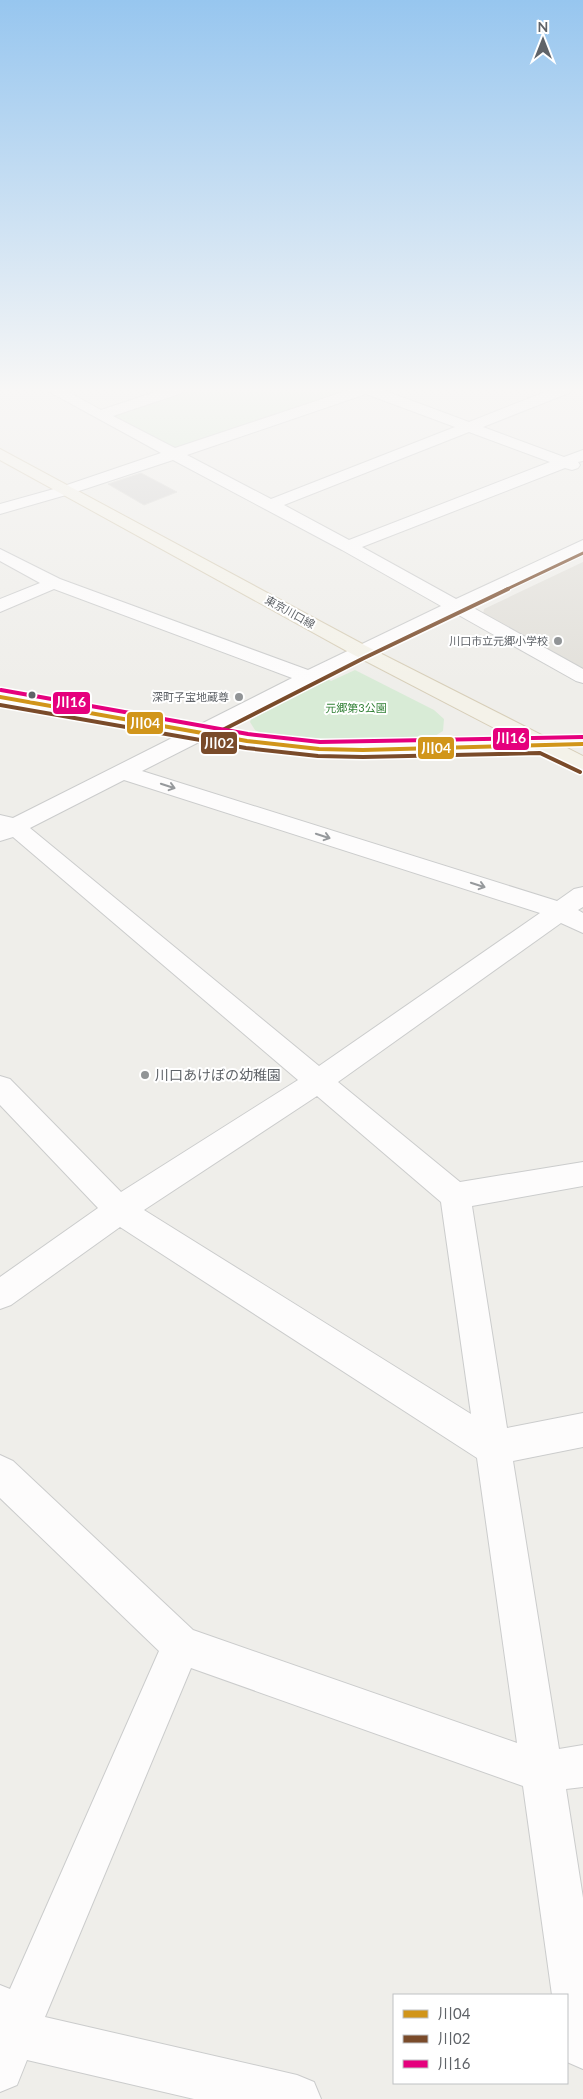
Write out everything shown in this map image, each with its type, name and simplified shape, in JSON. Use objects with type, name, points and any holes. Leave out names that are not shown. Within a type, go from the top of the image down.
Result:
[{"type":"main road","name":"東京川口線","points":[[63,488],[361,651],[583,765]]},
{"type":"main road","points":[[542,745],[583,744]]},
{"type":"street","points":[[0,509],[73,488]]},
{"type":"street","points":[[238,488],[348,546],[583,677]]},
{"type":"street","points":[[270,505],[314,488]]},
{"type":"street","points":[[348,546],[497,488]]},
{"type":"street","points":[[583,545],[361,651],[122,772],[5,828],[318,1082],[455,1196],[583,2045]]},
{"type":"street","points":[[0,554],[54,583],[310,678]]},
{"type":"street","points":[[0,606],[54,583]]},
{"type":"street","points":[[0,697],[247,741],[337,750],[542,745]]},
{"type":"street","points":[[122,772],[572,918]]},
{"type":"street","points":[[0,1295],[119,1210],[572,918],[583,895]]},
{"type":"street","points":[[0,1087],[119,1210],[493,1448],[583,1430]]},
{"type":"street","points":[[455,1196],[583,1174]]},
{"type":"street","points":[[0,1473],[181,1645],[541,1772],[583,1766]]},
{"type":"street","points":[[181,1645],[5,2037],[296,2099]]},
{"type":"shaded area","name":"川口市立元郷小学校","points":[[583,562],[583,669],[483,614],[484,609]]},
{"type":"green space","name":"元郷第3公園","points":[[355,670],[434,710],[444,719],[443,731],[430,739],[372,742],[265,735],[255,730],[250,722],[252,717],[328,679],[331,681]]},
{"type":"building","points":[[115,488],[169,488],[177,492],[144,505]]},
{"type":"transit line","name":"川02","points":[[203,740],[364,658],[583,553]]},
{"type":"transit line","name":"川16","points":[[1,690],[248,734],[320,742],[583,737]]},
{"type":"transit line","name":"川04","points":[[0,697],[247,741],[319,749],[363,750],[583,744]]},
{"type":"transit line","name":"川02","points":[[0,705],[246,748],[318,756],[363,757],[540,753],[580,772]]},
{"type":"place","name":"川口市立元郷小学校","points":[[558,641]]},
{"type":"place","name":"深町子宝地蔵尊","points":[[239,697]]},
{"type":"place","name":"川口あけぼの幼稚園","points":[[145,1075]]}]
